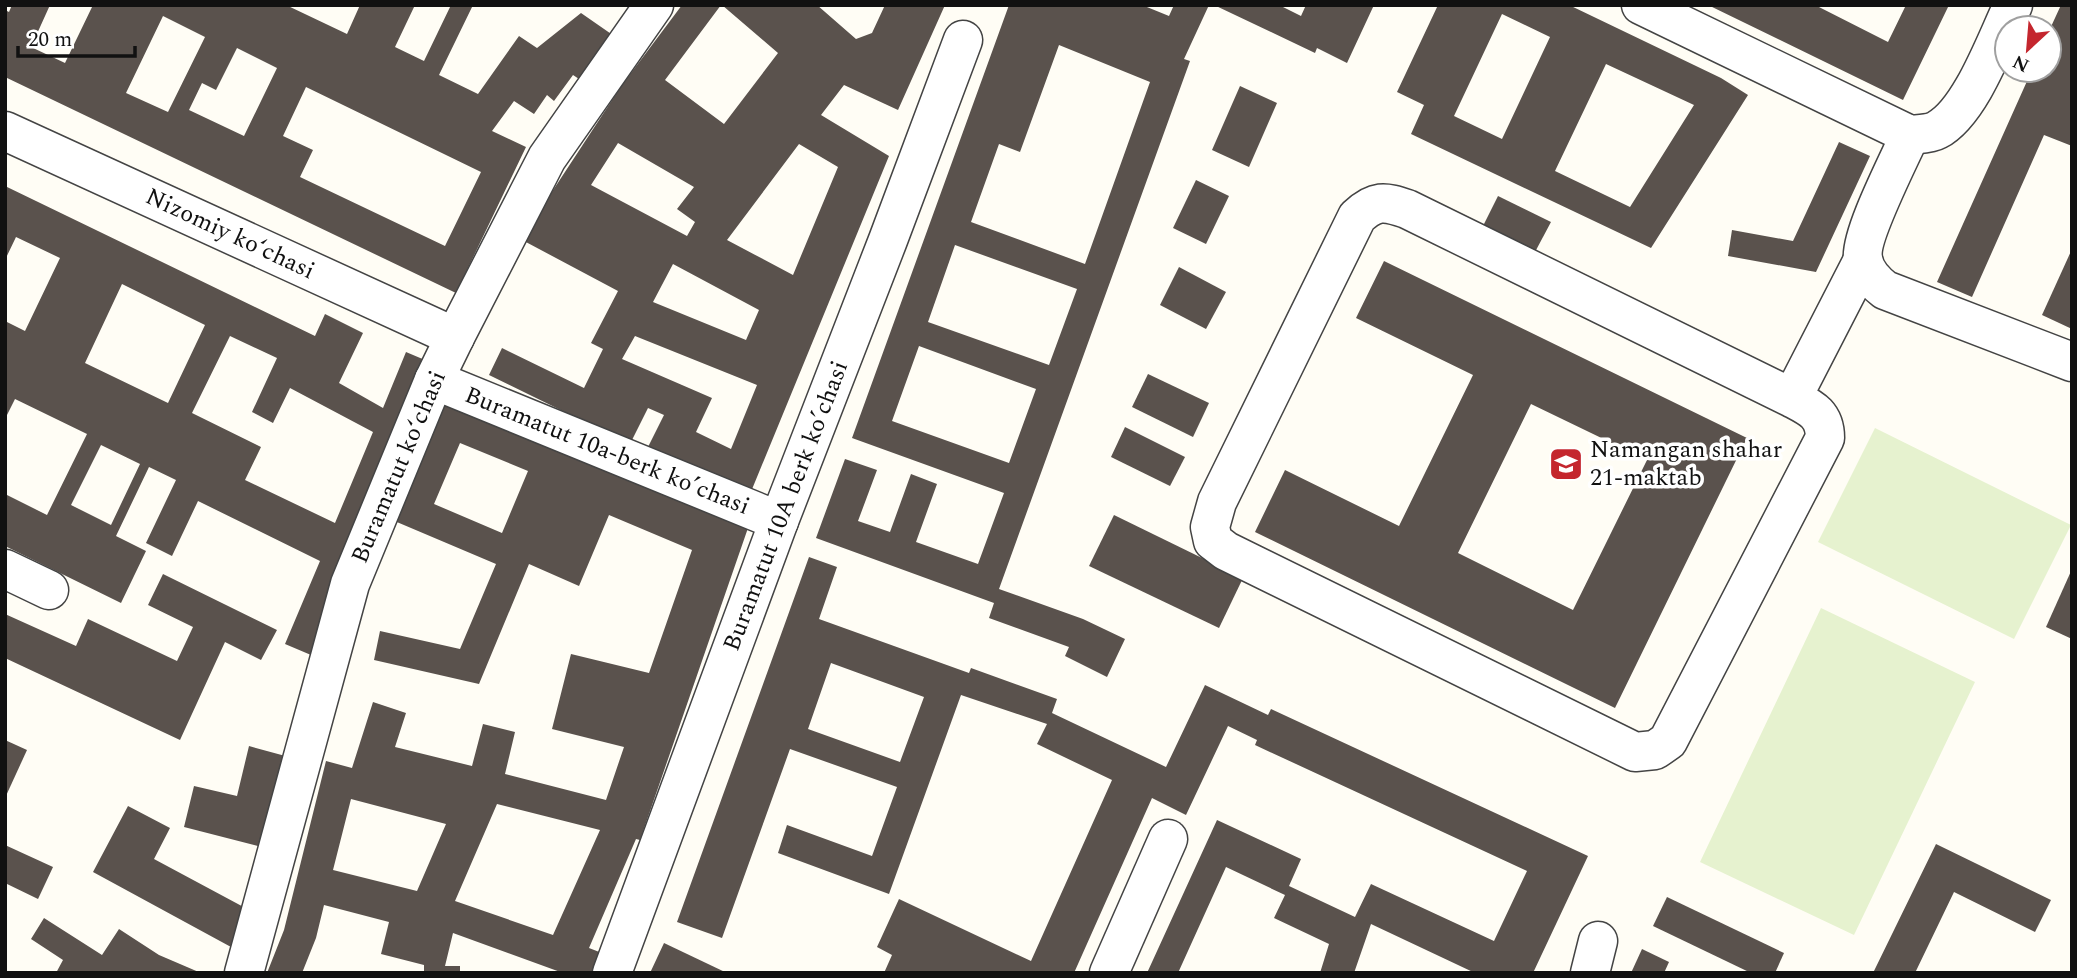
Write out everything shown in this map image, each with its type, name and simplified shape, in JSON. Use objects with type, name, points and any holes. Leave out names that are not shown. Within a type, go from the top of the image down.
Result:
[{"type":"street","name":"Buramatut koʻchasi","points":[[244,973],[349,584],[435,380],[454,337],[547,158],[654,5]]},
{"type":"street","points":[[1641,5],[1910,135],[1936,131],[1961,110],[2013,5]]},
{"type":"street","name":"Buramatut 10А berk koʼchasi","points":[[612,973],[779,521],[963,40]]},
{"type":"street","name":"Nizomiy koʻchasi","points":[[5,131],[454,337]]},
{"type":"street","points":[[1792,398],[1863,260],[1866,236],[1910,135]]},
{"type":"street","points":[[1377,203],[1407,209],[1792,398],[1820,417],[1825,426],[1825,438],[1668,741],[1655,750],[1635,752],[1226,551],[1213,541],[1210,527],[1212,516],[1229,478],[1357,217],[1377,203]]},
{"type":"street","points":[[1863,260],[1870,276],[1885,290],[2072,362]]},
{"type":"street","name":"Buramatut 10а-berk koʼchasi","points":[[435,380],[779,521]]},
{"type":"street","points":[[5,569],[49,590]]},
{"type":"street","points":[[1109,973],[1168,839]]},
{"type":"green space","points":[[1875,428],[2071,525],[2014,639],[1818,542]]},
{"type":"green space","points":[[1821,608],[1975,682],[1854,935],[1700,862]]},
{"type":"building","points":[[12,5],[50,5],[31,47],[65,63],[93,5],[286,5],[347,34],[360,5],[415,5],[395,47],[424,61],[451,5],[473,5],[439,75],[478,94],[519,36],[537,48],[581,13],[617,38],[585,83],[573,75],[554,101],[547,95],[534,114],[514,101],[492,131],[526,147],[456,293],[5,77],[5,10],[9,12]],"holes":[[[163,16],[205,37],[168,112],[126,93]],[[237,48],[277,68],[244,136],[189,110],[202,83],[216,90]],[[306,87],[481,172],[445,246],[300,177],[313,150],[283,136]]]},
{"type":"building","points":[[682,5],[721,5],[665,80],[724,124],[778,53],[722,5],[817,5],[856,39],[872,33],[885,5],[945,5],[898,110],[844,85],[821,115],[889,156],[748,499],[647,449],[664,415],[648,408],[630,444],[489,375],[502,348],[584,388],[603,349],[591,343],[618,291],[524,241],[542,207],[622,85]],"holes":[[[618,143],[694,187],[677,209],[695,222],[687,236],[591,185]],[[799,144],[838,167],[793,275],[727,240]],[[673,264],[759,310],[746,340],[653,302]],[[635,336],[757,385],[731,449],[696,432],[712,398],[622,359]]]},
{"type":"building","points":[[1009,5],[1142,5],[1169,16],[1174,5],[1209,5],[1184,59],[1190,61],[999,589],[1083,619],[1125,639],[1107,677],[1065,656],[1069,647],[989,618],[994,603],[816,538],[845,459],[877,470],[858,521],[890,532],[911,474],[937,484],[916,542],[978,564],[1004,493],[852,438]],"holes":[[[1059,45],[1150,82],[1085,264],[971,222],[999,144],[1020,152]],[[955,245],[1077,289],[1049,365],[928,322]],[[919,346],[1036,389],[1009,463],[892,421]]]},
{"type":"building","points":[[1214,5],[1279,5],[1301,16],[1306,5],[1374,5],[1347,63],[1317,48],[1315,53]]},
{"type":"building","points":[[1438,5],[1569,5],[1721,78],[1748,95],[1651,248],[1411,134],[1424,105],[1397,92]],"holes":[[[1502,14],[1550,37],[1502,139],[1454,116]],[[1606,64],[1694,105],[1630,207],[1555,171]]]},
{"type":"building","points":[[1708,5],[1815,5],[1888,42],[1906,5],[1949,5],[1903,100]]},
{"type":"building","points":[[2061,5],[2072,5],[2072,146],[2044,135],[1972,297],[1937,282],[2026,84],[2063,84],[2063,14],[2057,14]]},
{"type":"building","points":[[1240,86],[1277,103],[1249,167],[1212,150]]},
{"type":"building","points":[[1839,142],[1870,156],[1816,272],[1728,256],[1732,230],[1793,241]]},
{"type":"building","points":[[1196,180],[1229,196],[1206,244],[1173,228]]},
{"type":"building","points":[[5,186],[315,336],[325,314],[363,333],[339,383],[383,408],[406,352],[432,363],[311,655],[285,644],[320,561],[198,501],[172,556],[146,543],[176,480],[149,467],[116,536],[146,551],[121,603],[5,546],[5,494],[47,515],[87,434],[15,399],[5,419],[5,321],[25,331],[60,258],[16,237],[5,260]],"holes":[[[122,284],[205,325],[168,403],[85,363]],[[230,336],[277,358],[252,412],[273,423],[290,388],[373,432],[335,523],[245,480],[261,447],[192,413]],[[101,445],[140,464],[111,525],[71,505]]]},
{"type":"building","points":[[1498,196],[1551,222],[1535,252],[1483,226]]},
{"type":"building","points":[[2072,249],[2072,329],[2042,315]]},
{"type":"building","points":[[1384,261],[1747,438],[1615,708],[1255,532],[1285,470],[1399,526],[1473,375],[1356,318]],"holes":[[[1531,404],[1647,460],[1573,610],[1458,553]]]},
{"type":"building","points":[[1179,267],[1226,292],[1206,329],[1160,305]]},
{"type":"building","points":[[1148,374],[1209,403],[1193,437],[1132,407]]},
{"type":"building","points":[[436,396],[748,528],[640,840],[636,839],[589,948],[607,955],[600,973],[563,973],[453,933],[445,966],[460,966],[460,973],[424,973],[424,965],[381,954],[389,922],[324,905],[316,938],[302,973],[267,973],[284,930],[326,761],[352,768],[373,702],[406,713],[395,747],[472,766],[483,724],[515,732],[505,774],[606,800],[624,747],[552,729],[571,654],[649,673],[692,550],[609,515],[579,586],[529,564],[479,684],[374,660],[380,631],[460,649],[496,564],[385,517]],"holes":[[[460,443],[528,471],[502,533],[434,504]],[[351,799],[446,824],[417,891],[333,870]],[[497,804],[600,830],[553,935],[455,901]]]},
{"type":"building","points":[[1125,427],[1185,457],[1170,486],[1111,457]]},
{"type":"building","points":[[1114,515],[1243,578],[1219,628],[1089,566]]},
{"type":"building","points":[[809,557],[837,567],[819,619],[969,673],[971,668],[1057,699],[1052,713],[1166,767],[1205,685],[1268,715],[1271,709],[1588,856],[1533,973],[1475,973],[1371,924],[1354,973],[1320,973],[1329,944],[1274,918],[1285,895],[1226,867],[1178,973],[1147,973],[1217,820],[1301,859],[1289,886],[1355,917],[1371,884],[1494,941],[1527,871],[1255,745],[1257,740],[1228,726],[1186,815],[1152,798],[1074,973],[884,973],[892,955],[877,947],[899,899],[1031,961],[1112,780],[1037,744],[1047,724],[961,695],[889,894],[778,853],[787,825],[872,856],[897,787],[790,749],[722,938],[677,922]],"holes":[[[831,663],[924,697],[900,762],[808,729]]]},
{"type":"building","points":[[2072,569],[2072,639],[2046,627]]},
{"type":"building","points":[[163,574],[277,630],[261,660],[225,642],[180,740],[5,658],[5,614],[76,646],[88,619],[177,661],[193,627],[148,605]]},
{"type":"building","points":[[5,740],[27,750],[5,798]]},
{"type":"building","points":[[249,746],[289,757],[266,848],[184,827],[194,786],[237,796]]},
{"type":"building","points":[[128,806],[170,828],[154,859],[251,911],[231,947],[93,872]]},
{"type":"building","points":[[1936,844],[2051,900],[2035,932],[1954,892],[1915,973],[1873,973]]},
{"type":"building","points":[[5,845],[53,867],[38,899],[5,883]]},
{"type":"building","points":[[1667,897],[1784,953],[1775,973],[1751,973],[1653,926]]},
{"type":"building","points":[[44,918],[102,955],[119,929],[159,955],[201,973],[56,973],[63,960],[31,939]]},
{"type":"building","points":[[664,943],[727,973],[650,973]]},
{"type":"building","points":[[1642,949],[1669,962],[1664,973],[1631,973]]},
{"type":"place","name":"Namangan shahar 21-maktab","points":[[1566,464]]}]
